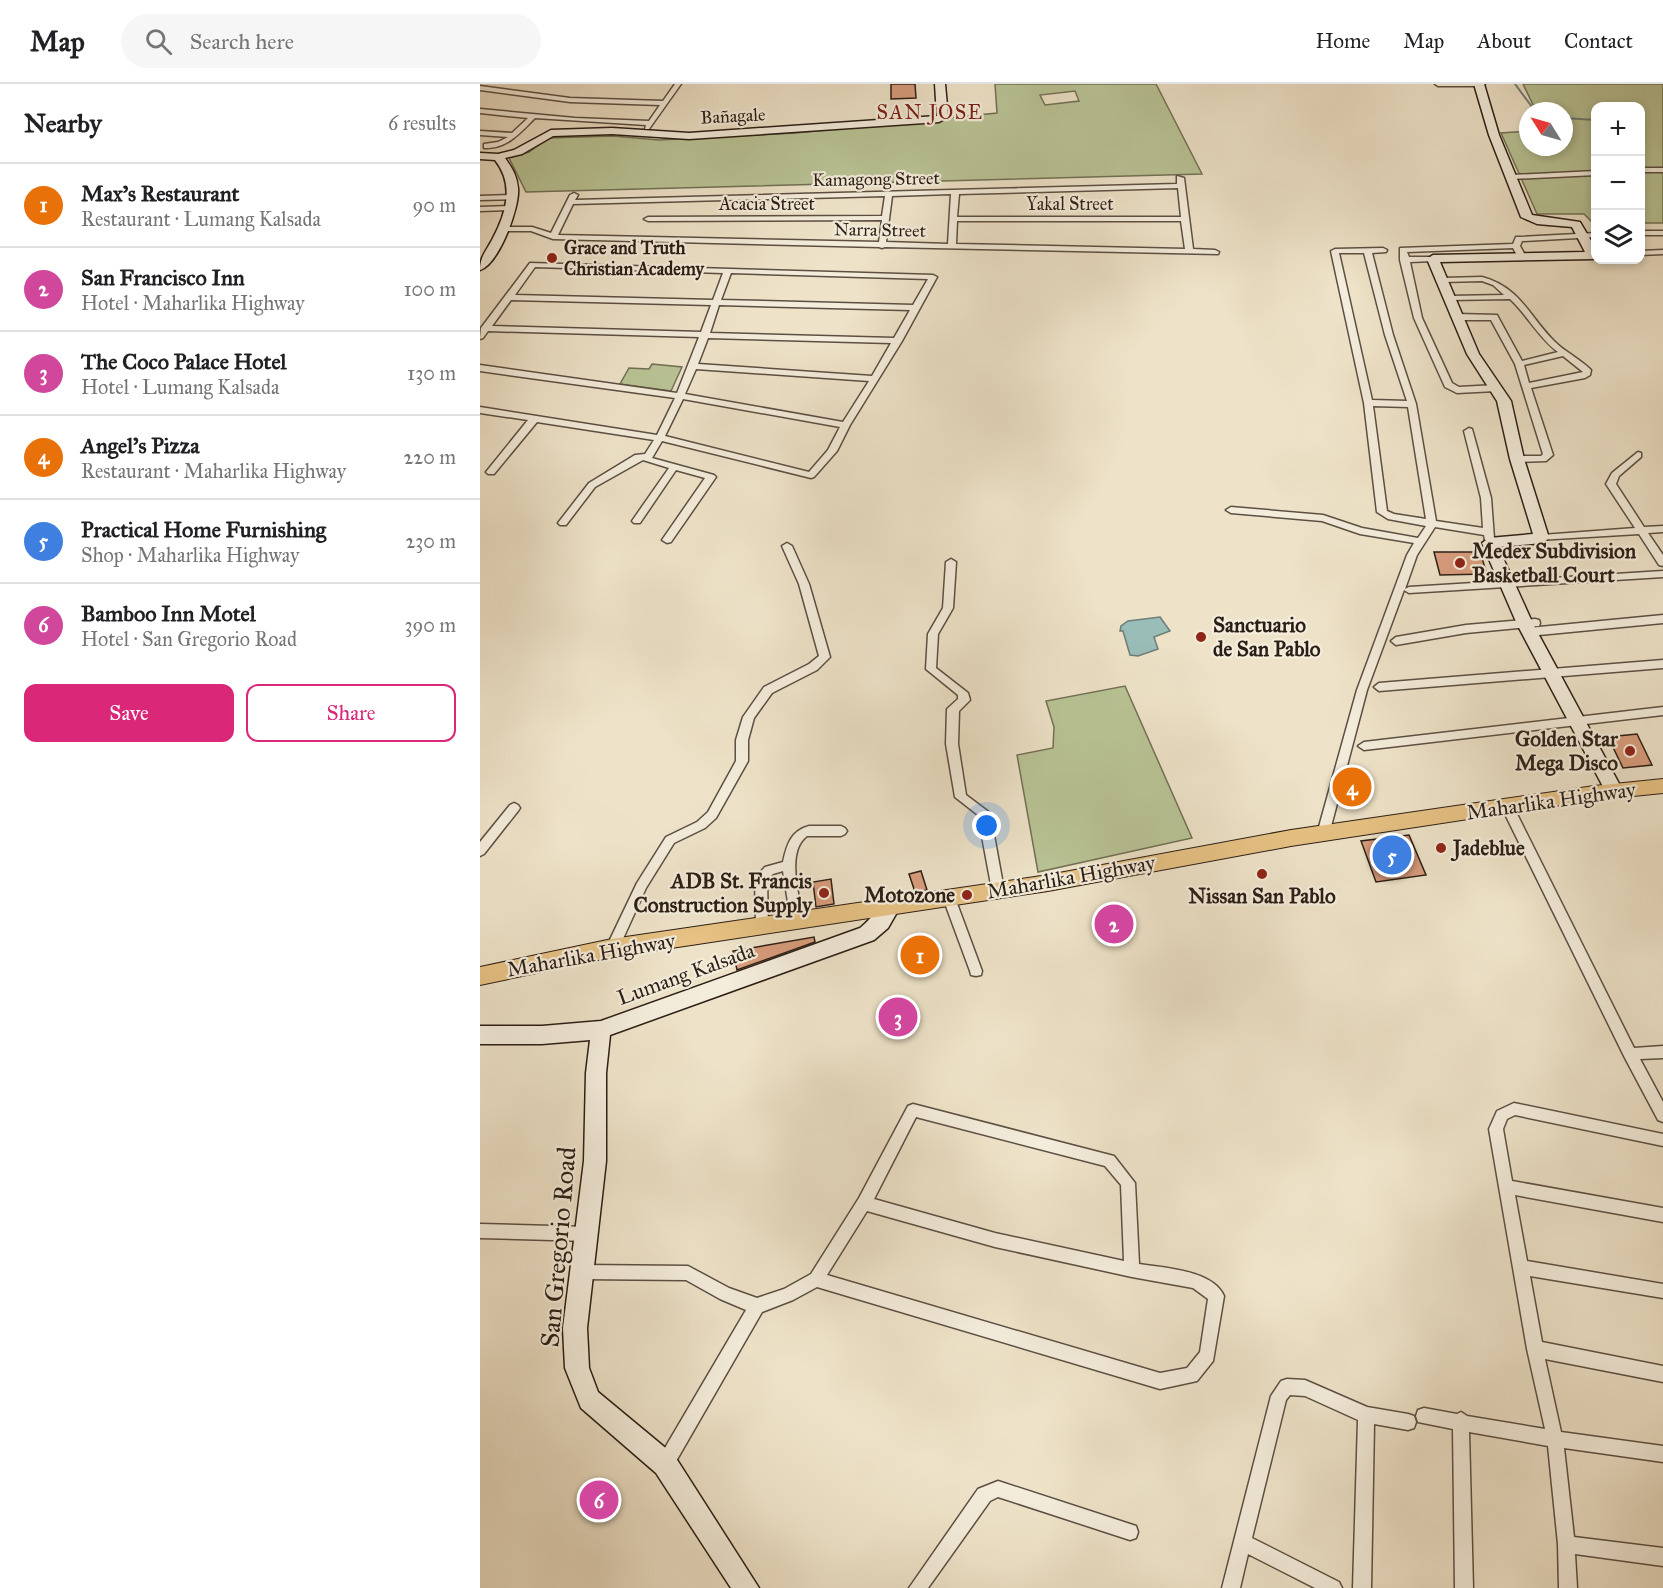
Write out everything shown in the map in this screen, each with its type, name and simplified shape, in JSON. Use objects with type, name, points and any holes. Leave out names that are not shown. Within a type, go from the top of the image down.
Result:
[{"type":"main road","name":"Maharlika Highway","points":[[480,976],[612,948],[949,898],[1323,834],[1620,790],[1663,786]]},
{"type":"street","points":[[480,111],[649,126],[678,84]]},
{"type":"street","name":"Bañagale","points":[[498,157],[518,152],[551,133],[612,131],[689,136],[941,118],[940,84]]},
{"type":"street","points":[[1438,84],[1480,85],[1494,135],[1527,217],[1537,221],[1576,224],[1591,250]]},
{"type":"street","points":[[480,88],[489,93],[570,100],[665,103]]},
{"type":"street","points":[[484,151],[504,143],[532,117]]},
{"type":"street","points":[[480,133],[515,135]]},
{"type":"street","points":[[480,266],[501,232],[511,203],[512,182],[507,168],[498,157],[484,151]]},
{"type":"street","points":[[1645,170],[1663,170]]},
{"type":"street","points":[[1511,177],[1591,173]]},
{"type":"street","name":"Kamagong Street","points":[[548,236],[573,198],[656,200],[955,192],[1180,182],[1186,219]]},
{"type":"street","points":[[952,245],[955,192]]},
{"type":"street","points":[[882,246],[889,193]]},
{"type":"street","points":[[480,198],[511,203]]},
{"type":"street","points":[[638,239],[656,200]]},
{"type":"street","points":[[480,209],[511,203]]},
{"type":"street","name":"Acacia Street","points":[[648,219],[886,218]]},
{"type":"street","name":"Yakal Street","points":[[954,219],[1186,219]]},
{"type":"street","points":[[1186,219],[1189,252]]},
{"type":"street","name":"Narra Street","points":[[501,232],[548,236],[882,246],[952,245],[1215,252]]},
{"type":"street","points":[[1645,234],[1663,233]]},
{"type":"street","points":[[1519,251],[1516,241],[1525,238],[1591,235]]},
{"type":"street","points":[[1496,388],[1458,390],[1448,385],[1418,318],[1403,250],[1407,248],[1591,255]]},
{"type":"street","points":[[1323,834],[1362,690],[1419,541],[1432,524],[1412,404],[1389,335],[1367,250]]},
{"type":"street","points":[[1383,250],[1335,251],[1368,403],[1382,512],[1391,518],[1432,524],[1490,538],[1542,538],[1663,529]]},
{"type":"street","points":[[1404,260],[1519,251]]},
{"type":"street","points":[[1645,253],[1663,252]]},
{"type":"street","points":[[1433,259],[1473,354],[1504,401],[1516,459],[1542,538]]},
{"type":"street","points":[[480,410],[660,438],[811,475],[832,451],[844,425],[898,341],[933,277],[533,265],[483,332]]},
{"type":"street","points":[[648,457],[660,438],[693,366],[728,270]]},
{"type":"street","points":[[1443,280],[1490,280],[1512,297],[1551,343],[1587,374],[1528,386]]},
{"type":"street","points":[[509,297],[917,308]]},
{"type":"street","points":[[1450,298],[1512,297]]},
{"type":"street","points":[[1457,317],[1494,317],[1519,364],[1528,386],[1548,455],[1543,459],[1516,459]]},
{"type":"street","points":[[483,332],[898,341]]},
{"type":"street","points":[[1519,364],[1565,353]]},
{"type":"street","points":[[693,366],[875,379]]},
{"type":"street","points":[[480,368],[679,396],[844,425]]},
{"type":"street","points":[[1368,403],[1412,404]]},
{"type":"street","points":[[490,472],[534,419]]},
{"type":"street","points":[[1469,431],[1486,498],[1490,538],[1532,627],[1620,790]]},
{"type":"street","points":[[1638,454],[1615,475],[1611,484],[1663,563]]},
{"type":"street","points":[[562,523],[592,484],[638,457],[648,457]]},
{"type":"street","points":[[648,457],[650,462],[711,477],[667,540]]},
{"type":"street","points":[[637,521],[674,467]]},
{"type":"street","points":[[1231,510],[1323,518],[1360,531],[1419,541]]},
{"type":"street","points":[[612,948],[641,886],[670,840],[701,825],[712,815],[742,761],[742,740],[749,717],[768,690],[825,657],[804,584],[787,546]]},
{"type":"street","points":[[951,562],[948,608],[933,634],[931,669],[963,693],[964,700],[953,709],[951,729],[961,797],[984,813],[998,890]]},
{"type":"street","points":[[1409,590],[1663,574]]},
{"type":"street","points":[[1396,641],[1466,629],[1663,619]]},
{"type":"street","points":[[1379,687],[1663,664]]},
{"type":"street","points":[[1364,746],[1663,711]]},
{"type":"street","points":[[1507,806],[1663,1116]]},
{"type":"street","points":[[480,851],[514,807]]},
{"type":"street","points":[[797,921],[788,865],[796,836],[802,831],[841,831]]},
{"type":"street","points":[[762,926],[761,878],[769,870],[788,865]]},
{"type":"street","points":[[949,898],[976,971]]},
{"type":"street","name":"Lumang Kalsada","points":[[480,1035],[543,1035],[601,1030],[867,934],[881,923],[891,907]]},
{"type":"street","name":"San Gregorio Road","points":[[601,1030],[596,1074],[595,1161],[575,1328],[577,1368],[589,1400],[665,1464],[746,1588]]},
{"type":"street","points":[[1630,1054],[1663,1052]]},
{"type":"street","points":[[1568,1588],[1566,1544],[1555,1439],[1535,1349],[1496,1129],[1502,1115],[1514,1109],[1663,1140]]},
{"type":"street","points":[[665,1464],[757,1306],[788,1295],[816,1279],[864,1203],[914,1110],[1110,1161],[1128,1183],[1132,1270]]},
{"type":"street","points":[[1508,1187],[1663,1215]]},
{"type":"street","points":[[816,1279],[1160,1380],[1191,1375],[1207,1355],[1216,1296],[1196,1281],[1132,1270],[995,1240],[864,1203]]},
{"type":"street","points":[[480,1231],[588,1234]]},
{"type":"street","points":[[1520,1267],[1663,1291]]},
{"type":"street","points":[[582,1272],[688,1273],[726,1294],[757,1306]]},
{"type":"street","points":[[1535,1349],[1663,1374]]},
{"type":"street","points":[[1231,1588],[1280,1396],[1287,1387],[1305,1388],[1366,1415],[1408,1422]]},
{"type":"street","points":[[1362,1588],[1366,1415]]},
{"type":"street","points":[[1424,1416],[1461,1420],[1555,1439],[1663,1454]]},
{"type":"street","points":[[1461,1420],[1464,1588]]},
{"type":"street","points":[[918,1588],[984,1495],[998,1489],[1130,1532]]},
{"type":"street","points":[[1242,1542],[1333,1588]]},
{"type":"street","points":[[1566,1544],[1663,1557]]},
{"type":"green space","points":[[995,84],[1156,84],[1202,174],[526,192],[509,158],[529,152],[548,138],[613,136],[659,140],[795,133],[997,113]],"holes":[[[1075,91],[1079,101],[1045,105],[1040,95]]]},
{"type":"green space","points":[[1523,84],[1663,84],[1663,223],[1645,223],[1645,102],[1591,102],[1591,221],[1584,214],[1537,214],[1501,133],[1519,132],[1519,156],[1573,156],[1573,102],[1532,102]]},
{"type":"green space","points":[[652,364],[682,367],[671,391],[620,384],[629,368],[649,369]]},
{"type":"green space","points":[[1125,686],[1192,838],[1038,872],[1017,755],[1053,748],[1054,727],[1046,701]]},
{"type":"water","points":[[1160,617],[1170,631],[1154,637],[1158,649],[1138,656],[1130,655],[1123,631],[1120,631],[1121,626],[1128,621]]},
{"type":"building","points":[[891,84],[915,84],[916,98],[891,99]]},
{"type":"building","name":"Medex Subdivision Basketball Court","points":[[1434,552],[1480,552],[1487,574],[1440,575]]},
{"type":"building","name":"Golden Star Mega Disco","points":[[1637,734],[1652,765],[1623,768],[1608,737]]},
{"type":"building","points":[[1357,774],[1366,798],[1340,800],[1347,776]]},
{"type":"building","points":[[1409,835],[1426,875],[1376,882],[1361,841]]},
{"type":"building","points":[[921,871],[927,890],[915,892],[909,874]]},
{"type":"building","name":"ADB St. Francis Construction Supply","points":[[831,879],[834,904],[816,907],[813,882]]},
{"type":"building","points":[[814,937],[815,942],[737,970],[733,951]]},
{"type":"waterway","points":[[1515,84],[1528,102]]},
{"type":"waterway","points":[[1573,119],[1591,120]]},
{"type":"place","name":"Grace and Truth Christian Academy","points":[[552,258]]},
{"type":"place","name":"Medex Subdivision Basketball Court","points":[[1460,563]]},
{"type":"place","name":"Sanctuario de San Pablo","points":[[1201,637]]},
{"type":"place","name":"Golden Star Mega Disco","points":[[1630,751]]},
{"type":"place","name":"Angel's Pizza","points":[[1352,787]]},
{"type":"place","name":"Jadeblue","points":[[1441,848]]},
{"type":"place","name":"Practical Home Furnishing","points":[[1392,855]]},
{"type":"place","name":"Nissan San Pablo","points":[[1262,874]]},
{"type":"place","name":"ADB St. Francis Construction Supply","points":[[824,893]]},
{"type":"place","name":"Motozone","points":[[967,895]]},
{"type":"place","name":"San Francisco Inn","points":[[1114,924]]},
{"type":"place","name":"Max's Restaurant","points":[[920,955]]},
{"type":"place","name":"The Coco Palace Hotel","points":[[898,1017]]},
{"type":"place","name":"Bamboo Inn Motel","points":[[599,1500]]},
{"type":"district","name":"SAN JOSE","points":[[930,112]]}]
